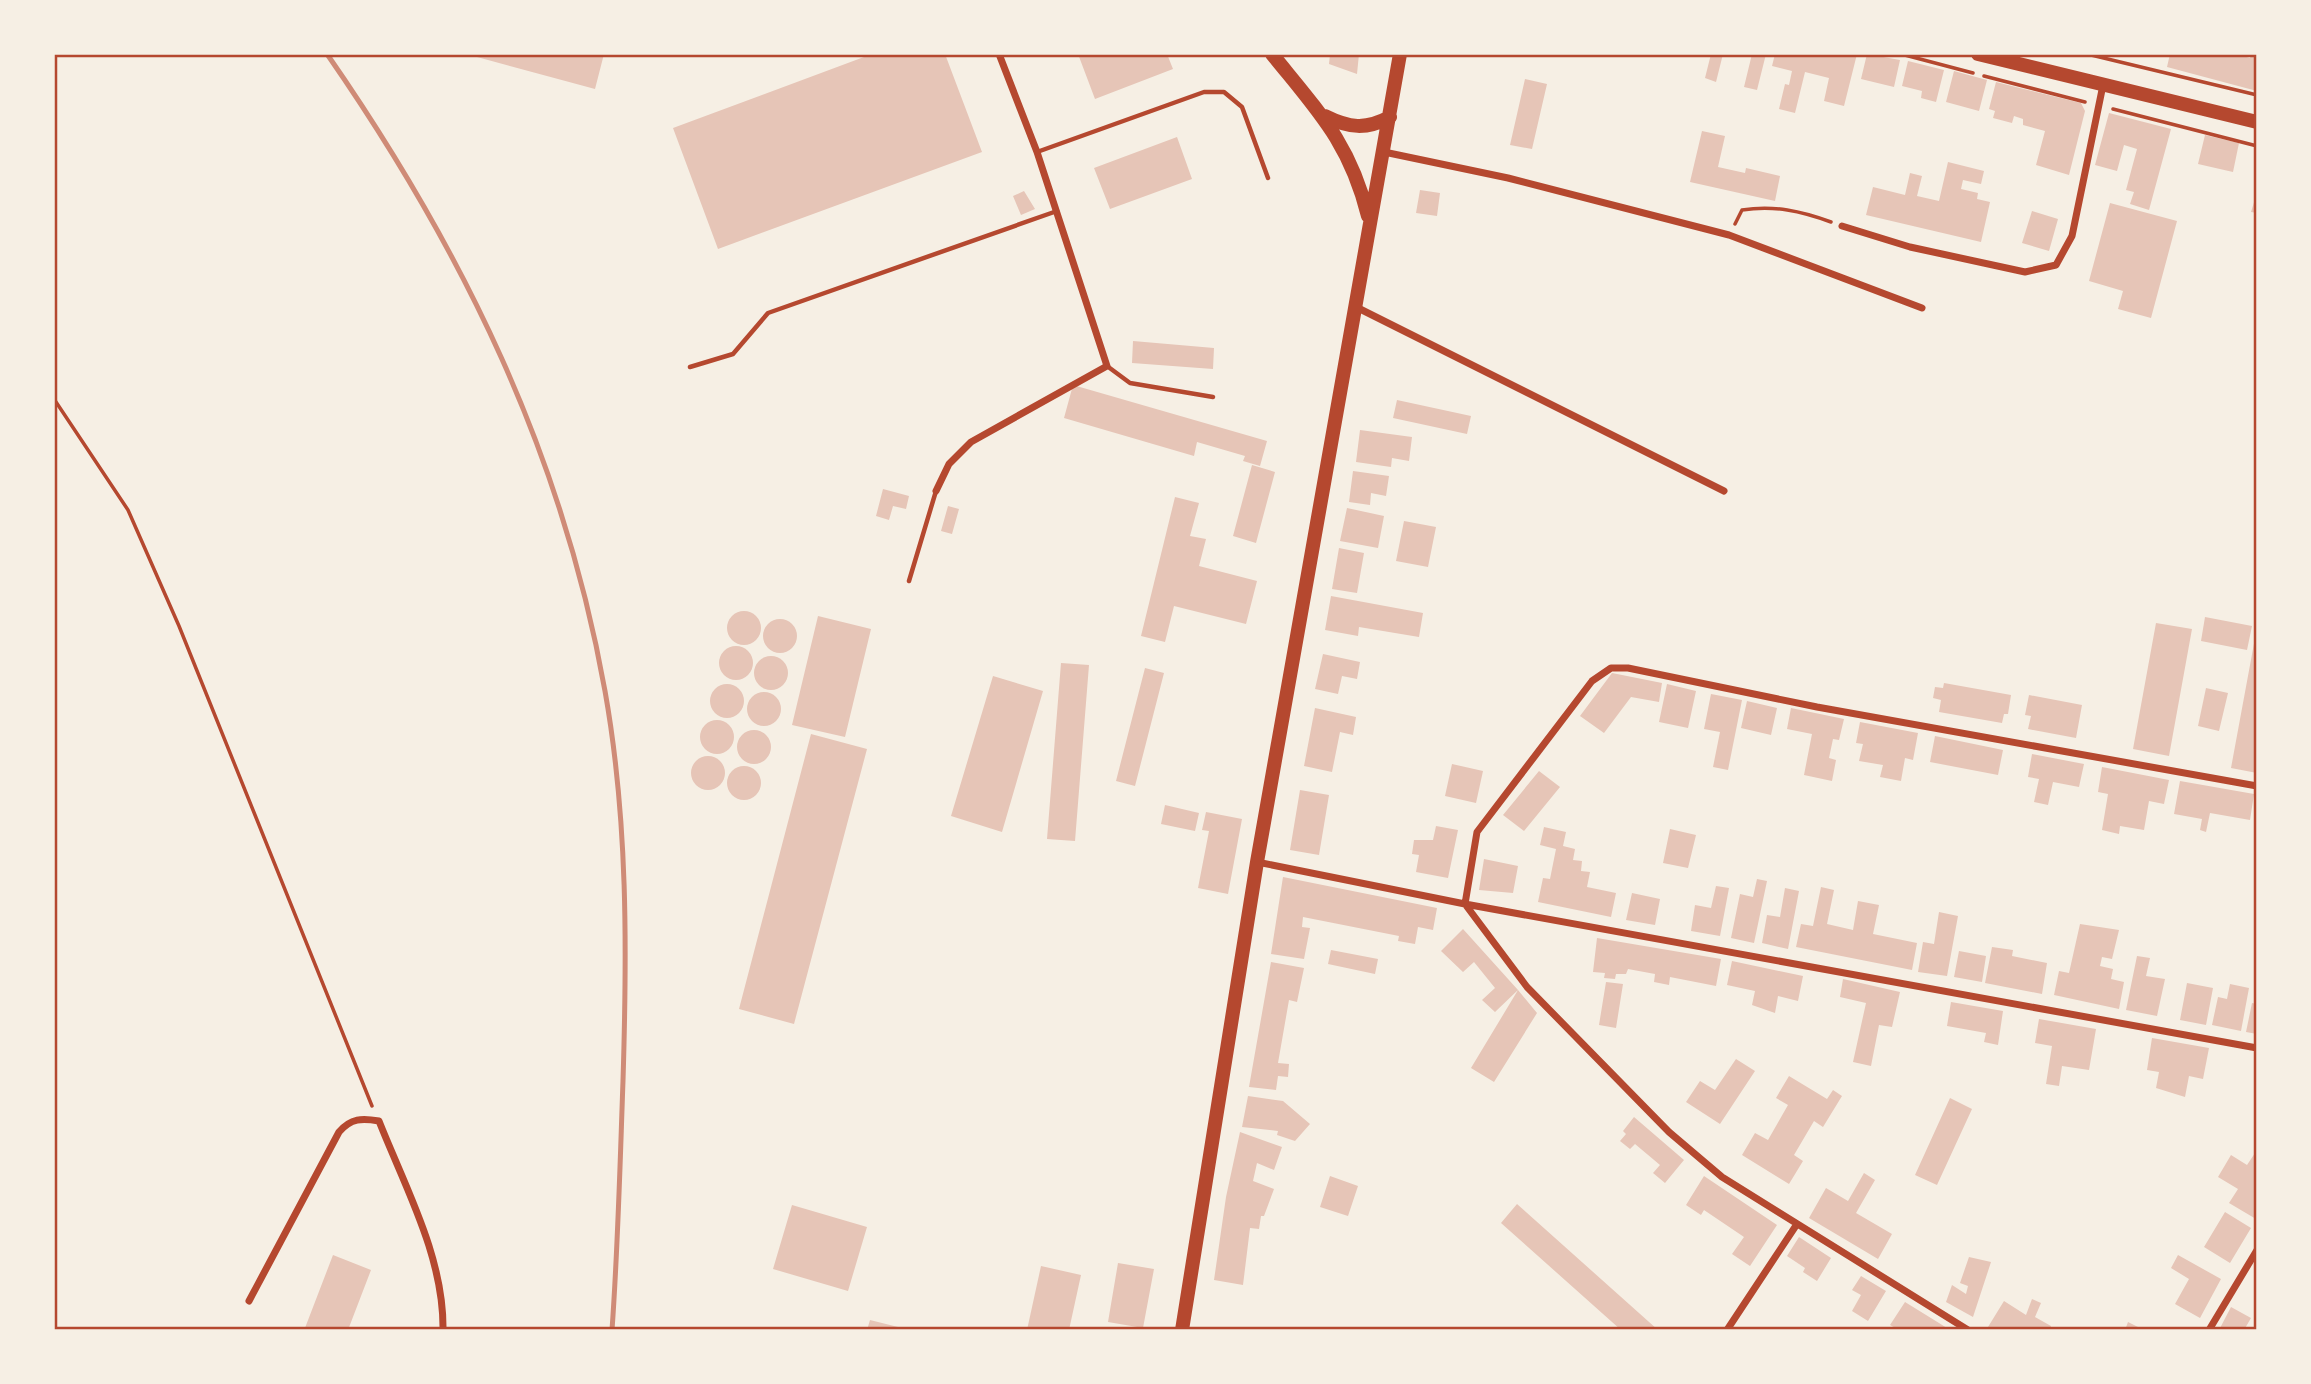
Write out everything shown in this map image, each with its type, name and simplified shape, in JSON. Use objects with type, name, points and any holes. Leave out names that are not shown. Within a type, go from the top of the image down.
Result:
[{"type":"main road","points":[[1272,54],[1320,113],[1346,152],[1360,182],[1370,221]]},
{"type":"main road","points":[[1182,1330],[1257,862],[1401,54]]},
{"type":"main road","points":[[1978,54],[2257,122]]},
{"type":"main road","points":[[1320,113],[1344,125],[1358,128],[1375,125],[1390,117]]},
{"type":"street","points":[[936,491],[949,464],[971,442],[1107,366],[1058,211],[999,54]]},
{"type":"street","points":[[1842,226],[1910,247],[2025,272],[2056,265],[2073,236],[2103,85]]},
{"type":"street","points":[[1384,152],[1508,178],[1729,235],[1923,308]]},
{"type":"street","points":[[1355,306],[1724,491]]},
{"type":"street","points":[[1968,1330],[1722,1177],[1669,1132],[1527,987],[1465,904],[1478,832],[1592,681],[1611,668],[1628,668],[1817,708],[2257,786]]},
{"type":"street","points":[[1257,862],[1465,904],[2257,1048]]},
{"type":"street","points":[[249,1301],[339,1132],[354,1120],[379,1121],[431,1255],[441,1289],[443,1330]]},
{"type":"street","points":[[1727,1330],[1797,1224]]},
{"type":"street","points":[[2209,1330],[2257,1250]]},
{"type":"lane","points":[[1037,152],[1203,92],[1224,92],[1242,107],[1268,178]]},
{"type":"lane","points":[[690,367],[733,354],[768,313],[1058,211]]},
{"type":"lane","points":[[1107,366],[1130,383],[1213,397]]},
{"type":"lane","points":[[909,581],[936,491]]},
{"type":"path","points":[[1901,54],[2257,146]]},
{"type":"path","points":[[2087,54],[2257,95]]},
{"type":"path","points":[[1729,235],[1742,210],[1765,206],[1783,207],[1842,226]]},
{"type":"path","points":[[54,399],[128,510],[179,626],[379,1121]]},
{"type":"building","points":[[466,54],[604,54],[595,89]]},
{"type":"building","points":[[872,54],[945,54],[982,152],[718,249],[673,128]]},
{"type":"building","points":[[1078,54],[1167,54],[1173,69],[1095,99]]},
{"type":"building","points":[[1330,54],[1359,54],[1357,74],[1329,64]]},
{"type":"building","points":[[1711,54],[1723,54],[1716,82],[1705,78]]},
{"type":"building","points":[[1752,54],[1766,54],[1757,90],[1744,87]]},
{"type":"building","points":[[1775,54],[1857,54],[1844,106],[1824,101],[1829,78],[1805,72],[1795,113],[1779,109],[1785,84],[1789,85],[1792,71],[1772,66]]},
{"type":"building","points":[[1867,54],[1900,60],[1894,87],[1861,79]]},
{"type":"building","points":[[2170,54],[2236,54],[2250,58],[2251,54],[2257,54],[2257,91],[2167,67]]},
{"type":"building","points":[[1908,61],[1944,70],[1936,102],[1921,98],[1922,91],[1902,86]]},
{"type":"building","points":[[1954,71],[1987,80],[1979,111],[1946,102]]},
{"type":"building","points":[[1525,79],[1547,84],[1532,149],[1510,145]]},
{"type":"building","points":[[1996,82],[2081,103],[2085,111],[2069,175],[2036,165],[2045,131],[2023,125],[2023,119],[2014,116],[2012,123],[1993,118],[1995,111],[1989,109]]},
{"type":"building","points":[[2109,113],[2171,129],[2149,210],[2130,204],[2134,192],[2126,190],[2137,149],[2124,145],[2117,171],[2095,165]]},
{"type":"building","points":[[1702,131],[1725,136],[1718,167],[1745,173],[1746,168],[1780,176],[1775,201],[1690,182]]},
{"type":"building","points":[[2205,135],[2239,143],[2233,172],[2198,164]]},
{"type":"building","points":[[1177,137],[1192,179],[1110,209],[1094,168]]},
{"type":"building","points":[[1948,162],[1984,171],[1981,184],[1963,180],[1961,189],[1978,193],[1977,199],[1990,202],[1981,242],[1866,215],[1873,187],[1905,195],[1910,173],[1922,176],[1917,196],[1939,201]]},
{"type":"building","points":[[1420,190],[1440,193],[1437,216],[1416,213]]},
{"type":"building","points":[[1024,191],[1035,209],[1021,215],[1013,196]]},
{"type":"building","points":[[2257,196],[2257,213],[2251,212]]},
{"type":"building","points":[[2110,203],[2177,221],[2151,318],[2118,309],[2123,291],[2089,281]]},
{"type":"building","points":[[2032,211],[2058,219],[2049,251],[2022,243]]},
{"type":"building","points":[[1133,341],[1214,348],[1213,369],[1132,363]]},
{"type":"building","points":[[1073,385],[1267,441],[1260,466],[1243,461],[1245,456],[1197,442],[1194,456],[1064,418]]},
{"type":"building","points":[[1397,400],[1471,416],[1467,434],[1393,418]]},
{"type":"building","points":[[1360,430],[1412,437],[1409,461],[1392,458],[1391,467],[1356,462]]},
{"type":"building","points":[[1252,465],[1275,472],[1256,543],[1233,536]]},
{"type":"building","points":[[1353,471],[1389,476],[1386,496],[1371,493],[1370,505],[1349,502]]},
{"type":"building","points":[[883,489],[909,496],[906,509],[893,506],[889,520],[876,516]]},
{"type":"building","points":[[1175,497],[1199,503],[1190,536],[1206,539],[1199,566],[1257,581],[1246,624],[1174,606],[1165,642],[1141,636]]},
{"type":"building","points":[[948,506],[959,509],[952,534],[941,531]]},
{"type":"building","points":[[1347,508],[1384,516],[1378,548],[1340,541]]},
{"type":"building","points":[[1404,521],[1436,527],[1428,567],[1396,561]]},
{"type":"building","points":[[1339,548],[1364,553],[1357,593],[1332,589]]},
{"type":"building","points":[[1331,596],[1423,613],[1419,637],[1359,627],[1358,636],[1325,630]]},
{"type":"building","points":[[744,611],[756,616],[761,628],[756,640],[744,645],[732,640],[727,628],[732,616]]},
{"type":"building","points":[[818,616],[871,629],[845,737],[792,725]]},
{"type":"building","points":[[2205,617],[2252,626],[2247,650],[2201,641]]},
{"type":"building","points":[[780,619],[792,624],[797,636],[792,648],[780,653],[768,648],[763,636],[768,624]]},
{"type":"building","points":[[2156,623],[2192,629],[2169,756],[2133,749]]},
{"type":"building","points":[[2255,638],[2257,639],[2257,773],[2231,768]]},
{"type":"building","points":[[736,646],[748,651],[753,663],[748,675],[736,680],[724,675],[719,663],[724,651]]},
{"type":"building","points":[[1323,654],[1360,662],[1357,679],[1342,676],[1338,694],[1315,689]]},
{"type":"building","points":[[771,656],[783,661],[788,673],[783,685],[771,690],[759,685],[754,673],[759,661]]},
{"type":"building","points":[[1061,663],[1089,665],[1075,841],[1047,839]]},
{"type":"building","points":[[1145,668],[1164,673],[1135,786],[1116,781]]},
{"type":"building","points":[[1612,673],[1662,683],[1659,702],[1631,697],[1604,733],[1580,716]]},
{"type":"building","points":[[993,676],[1043,691],[1002,832],[951,816]]},
{"type":"building","points":[[1944,683],[2011,695],[2008,714],[2004,714],[2002,723],[1939,712],[1941,700],[1933,698],[1935,687],[1943,688]]},
{"type":"building","points":[[727,684],[739,689],[744,701],[739,713],[727,718],[715,713],[710,701],[715,689]]},
{"type":"building","points":[[1667,684],[1696,691],[1688,728],[1659,722]]},
{"type":"building","points":[[2206,688],[2228,693],[2219,731],[2198,726]]},
{"type":"building","points":[[764,692],[776,697],[781,709],[776,721],[764,726],[752,721],[747,709],[752,697]]},
{"type":"building","points":[[1711,694],[1742,700],[1728,770],[1713,767],[1720,732],[1704,729]]},
{"type":"building","points":[[2029,695],[2082,705],[2076,738],[2028,729],[2031,716],[2025,715]]},
{"type":"building","points":[[1747,701],[1777,708],[1771,735],[1741,728]]},
{"type":"building","points":[[1315,708],[1356,717],[1353,735],[1340,732],[1332,772],[1304,766]]},
{"type":"building","points":[[1791,708],[1844,719],[1839,740],[1833,739],[1829,758],[1836,760],[1832,781],[1804,775],[1812,734],[1787,729]]},
{"type":"building","points":[[717,720],[729,725],[734,737],[729,749],[717,754],[705,749],[700,737],[705,725]]},
{"type":"building","points":[[1860,722],[1918,733],[1913,760],[1905,758],[1901,781],[1880,777],[1883,765],[1859,761],[1863,744],[1856,743]]},
{"type":"building","points":[[754,730],[766,735],[771,747],[766,759],[754,764],[742,759],[737,747],[742,735]]},
{"type":"building","points":[[811,734],[867,749],[794,1024],[739,1009]]},
{"type":"building","points":[[1935,736],[2003,750],[1998,775],[1930,762]]},
{"type":"building","points":[[2032,754],[2084,764],[2079,787],[2053,782],[2048,805],[2034,802],[2039,779],[2028,777]]},
{"type":"building","points":[[708,756],[720,761],[725,773],[720,785],[708,790],[696,785],[691,773],[696,761]]},
{"type":"building","points":[[1452,764],[1483,771],[1476,803],[1445,796]]},
{"type":"building","points":[[744,766],[756,771],[761,783],[756,795],[744,800],[732,795],[727,783],[732,771]]},
{"type":"building","points":[[2102,767],[2169,780],[2164,804],[2149,801],[2144,830],[2120,826],[2119,834],[2102,830],[2108,794],[2098,792]]},
{"type":"building","points":[[1539,771],[1560,787],[1524,831],[1503,815]]},
{"type":"building","points":[[2180,781],[2254,794],[2250,820],[2210,813],[2206,832],[2200,830],[2202,819],[2174,814]]},
{"type":"building","points":[[1300,790],[1329,795],[1319,855],[1290,850]]},
{"type":"building","points":[[1165,805],[1199,813],[1195,831],[1161,824]]},
{"type":"building","points":[[1206,812],[1242,819],[1228,894],[1198,888],[1209,831],[1202,830]]},
{"type":"building","points":[[1436,826],[1458,830],[1448,878],[1416,872],[1419,855],[1412,854],[1414,840],[1433,840]]},
{"type":"building","points":[[1544,827],[1566,832],[1563,846],[1575,849],[1573,860],[1582,861],[1581,871],[1590,872],[1587,887],[1616,893],[1611,917],[1538,902],[1543,878],[1550,879],[1556,849],[1540,845]]},
{"type":"building","points":[[1670,829],[1696,835],[1688,868],[1663,863]]},
{"type":"building","points":[[1484,859],[1518,866],[1513,893],[1479,890]]},
{"type":"building","points":[[1283,877],[1437,908],[1433,930],[1418,927],[1415,944],[1398,941],[1399,936],[1303,917],[1302,927],[1310,928],[1304,959],[1271,954]]},
{"type":"building","points":[[1757,879],[1767,881],[1754,943],[1731,938],[1740,894],[1753,897]]},
{"type":"building","points":[[1716,886],[1729,888],[1720,936],[1691,931],[1695,905],[1711,908]]},
{"type":"building","points":[[1821,887],[1834,890],[1827,924],[1853,930],[1858,901],[1879,905],[1873,934],[1917,943],[1912,970],[1796,947],[1801,924],[1813,926]]},
{"type":"building","points":[[1785,888],[1799,891],[1788,949],[1762,943],[1767,915],[1780,917]]},
{"type":"building","points":[[1632,893],[1660,899],[1655,925],[1626,920]]},
{"type":"building","points":[[1939,912],[1958,916],[1947,976],[1918,972],[1923,942],[1934,944]]},
{"type":"building","points":[[2080,924],[2119,930],[2112,959],[2102,957],[2100,966],[2113,969],[2111,979],[2124,982],[2119,1009],[2054,995],[2059,971],[2069,973]]},
{"type":"building","points":[[1463,929],[1518,990],[1495,1012],[1482,1000],[1495,988],[1474,962],[1463,972],[1441,951]]},
{"type":"building","points":[[1597,938],[1721,959],[1716,986],[1670,977],[1669,985],[1654,982],[1655,974],[1628,969],[1626,974],[1616,974],[1615,979],[1604,978],[1605,973],[1593,972]]},
{"type":"building","points":[[1992,947],[2013,950],[2012,956],[2047,963],[2042,994],[1985,983]]},
{"type":"building","points":[[1331,950],[1378,959],[1375,974],[1328,964]]},
{"type":"building","points":[[1959,951],[1986,956],[1982,982],[1954,977]]},
{"type":"building","points":[[2137,956],[2150,958],[2146,976],[2165,979],[2157,1016],[2126,1010]]},
{"type":"building","points":[[1732,961],[1803,976],[1798,1001],[1778,996],[1775,1013],[1752,1005],[1755,991],[1727,985]]},
{"type":"building","points":[[1271,962],[1304,968],[1297,1002],[1289,1000],[1278,1063],[1289,1064],[1288,1077],[1278,1076],[1276,1090],[1249,1087]]},
{"type":"building","points":[[1843,979],[1900,992],[1892,1027],[1879,1025],[1871,1066],[1853,1062],[1866,1003],[1840,997]]},
{"type":"building","points":[[1606,982],[1623,984],[1616,1028],[1599,1025]]},
{"type":"building","points":[[2187,983],[2213,988],[2206,1025],[2180,1020]]},
{"type":"building","points":[[2230,984],[2249,988],[2241,1031],[2212,1025],[2218,997],[2227,999]]},
{"type":"building","points":[[1518,990],[1537,1013],[1494,1082],[1471,1068]]},
{"type":"building","points":[[1951,1002],[2003,1011],[1998,1045],[1984,1042],[1986,1033],[1947,1026]]},
{"type":"building","points":[[2252,1003],[2257,1004],[2257,1034],[2246,1032]]},
{"type":"building","points":[[2039,1019],[2096,1029],[2089,1070],[2062,1066],[2059,1086],[2046,1084],[2052,1046],[2035,1043]]},
{"type":"building","points":[[2152,1038],[2209,1048],[2203,1079],[2189,1076],[2185,1097],[2156,1088],[2159,1072],[2147,1070]]},
{"type":"building","points":[[1736,1059],[1755,1071],[1720,1124],[1686,1102],[1700,1081],[1715,1090]]},
{"type":"building","points":[[1789,1076],[1827,1099],[1833,1090],[1842,1096],[1823,1127],[1814,1121],[1794,1155],[1803,1161],[1789,1184],[1742,1155],[1755,1133],[1768,1140],[1788,1105],[1776,1098]]},
{"type":"building","points":[[1248,1096],[1283,1101],[1310,1124],[1295,1141],[1277,1135],[1278,1131],[1242,1127]]},
{"type":"building","points":[[1950,1098],[1972,1109],[1937,1185],[1915,1175]]},
{"type":"building","points":[[1634,1117],[1684,1160],[1665,1183],[1653,1173],[1660,1165],[1635,1144],[1630,1149],[1620,1141],[1626,1134],[1623,1131]]},
{"type":"building","points":[[1240,1132],[1282,1147],[1274,1170],[1257,1163],[1253,1181],[1274,1189],[1264,1216],[1261,1216],[1259,1229],[1250,1228],[1243,1285],[1214,1280],[1226,1197]]},
{"type":"building","points":[[2255,1153],[2256,1219],[2229,1203],[2238,1189],[2218,1177],[2231,1155],[2247,1165]]},
{"type":"building","points":[[1864,1173],[1875,1180],[1856,1213],[1892,1234],[1878,1259],[1809,1218],[1826,1188],[1848,1201]]},
{"type":"building","points":[[1330,1176],[1358,1186],[1348,1216],[1320,1207]]},
{"type":"building","points":[[1704,1176],[1777,1225],[1750,1266],[1732,1254],[1744,1237],[1704,1210],[1701,1215],[1686,1205]]},
{"type":"building","points":[[1517,1204],[1658,1330],[1621,1330],[1501,1223]]},
{"type":"building","points":[[792,1205],[867,1227],[848,1291],[773,1269]]},
{"type":"building","points":[[2225,1212],[2251,1228],[2230,1263],[2204,1247]]},
{"type":"building","points":[[1799,1237],[1831,1258],[1817,1281],[1803,1272],[1805,1268],[1787,1256]]},
{"type":"building","points":[[333,1255],[371,1270],[348,1330],[310,1330],[305,1328]]},
{"type":"building","points":[[2178,1255],[2221,1279],[2200,1318],[2175,1304],[2189,1279],[2171,1268]]},
{"type":"building","points":[[1969,1257],[1991,1262],[1973,1317],[1946,1302],[1952,1285],[1966,1294],[1968,1286],[1960,1283]]},
{"type":"building","points":[[1118,1263],[1154,1269],[1143,1328],[1108,1322]]},
{"type":"building","points":[[1041,1266],[1081,1275],[1069,1330],[1027,1330]]},
{"type":"building","points":[[1861,1276],[1886,1291],[1868,1321],[1852,1311],[1861,1295],[1852,1290]]},
{"type":"building","points":[[2032,1299],[2041,1303],[2035,1317],[2051,1326],[2050,1330],[1993,1330],[1988,1327],[2004,1301],[2026,1315]]},
{"type":"building","points":[[1905,1302],[1950,1330],[1899,1330],[1890,1325]]},
{"type":"building","points":[[2231,1307],[2251,1318],[2244,1330],[2219,1330]]},
{"type":"building","points":[[870,1320],[906,1329],[906,1330],[867,1330]]},
{"type":"building","points":[[2128,1322],[2144,1330],[2125,1330]]},
{"type":"railway","points":[[327,54],[422,203],[464,279],[534,437],[563,519],[587,604],[613,739],[624,885],[623,1081],[612,1330]]}]
